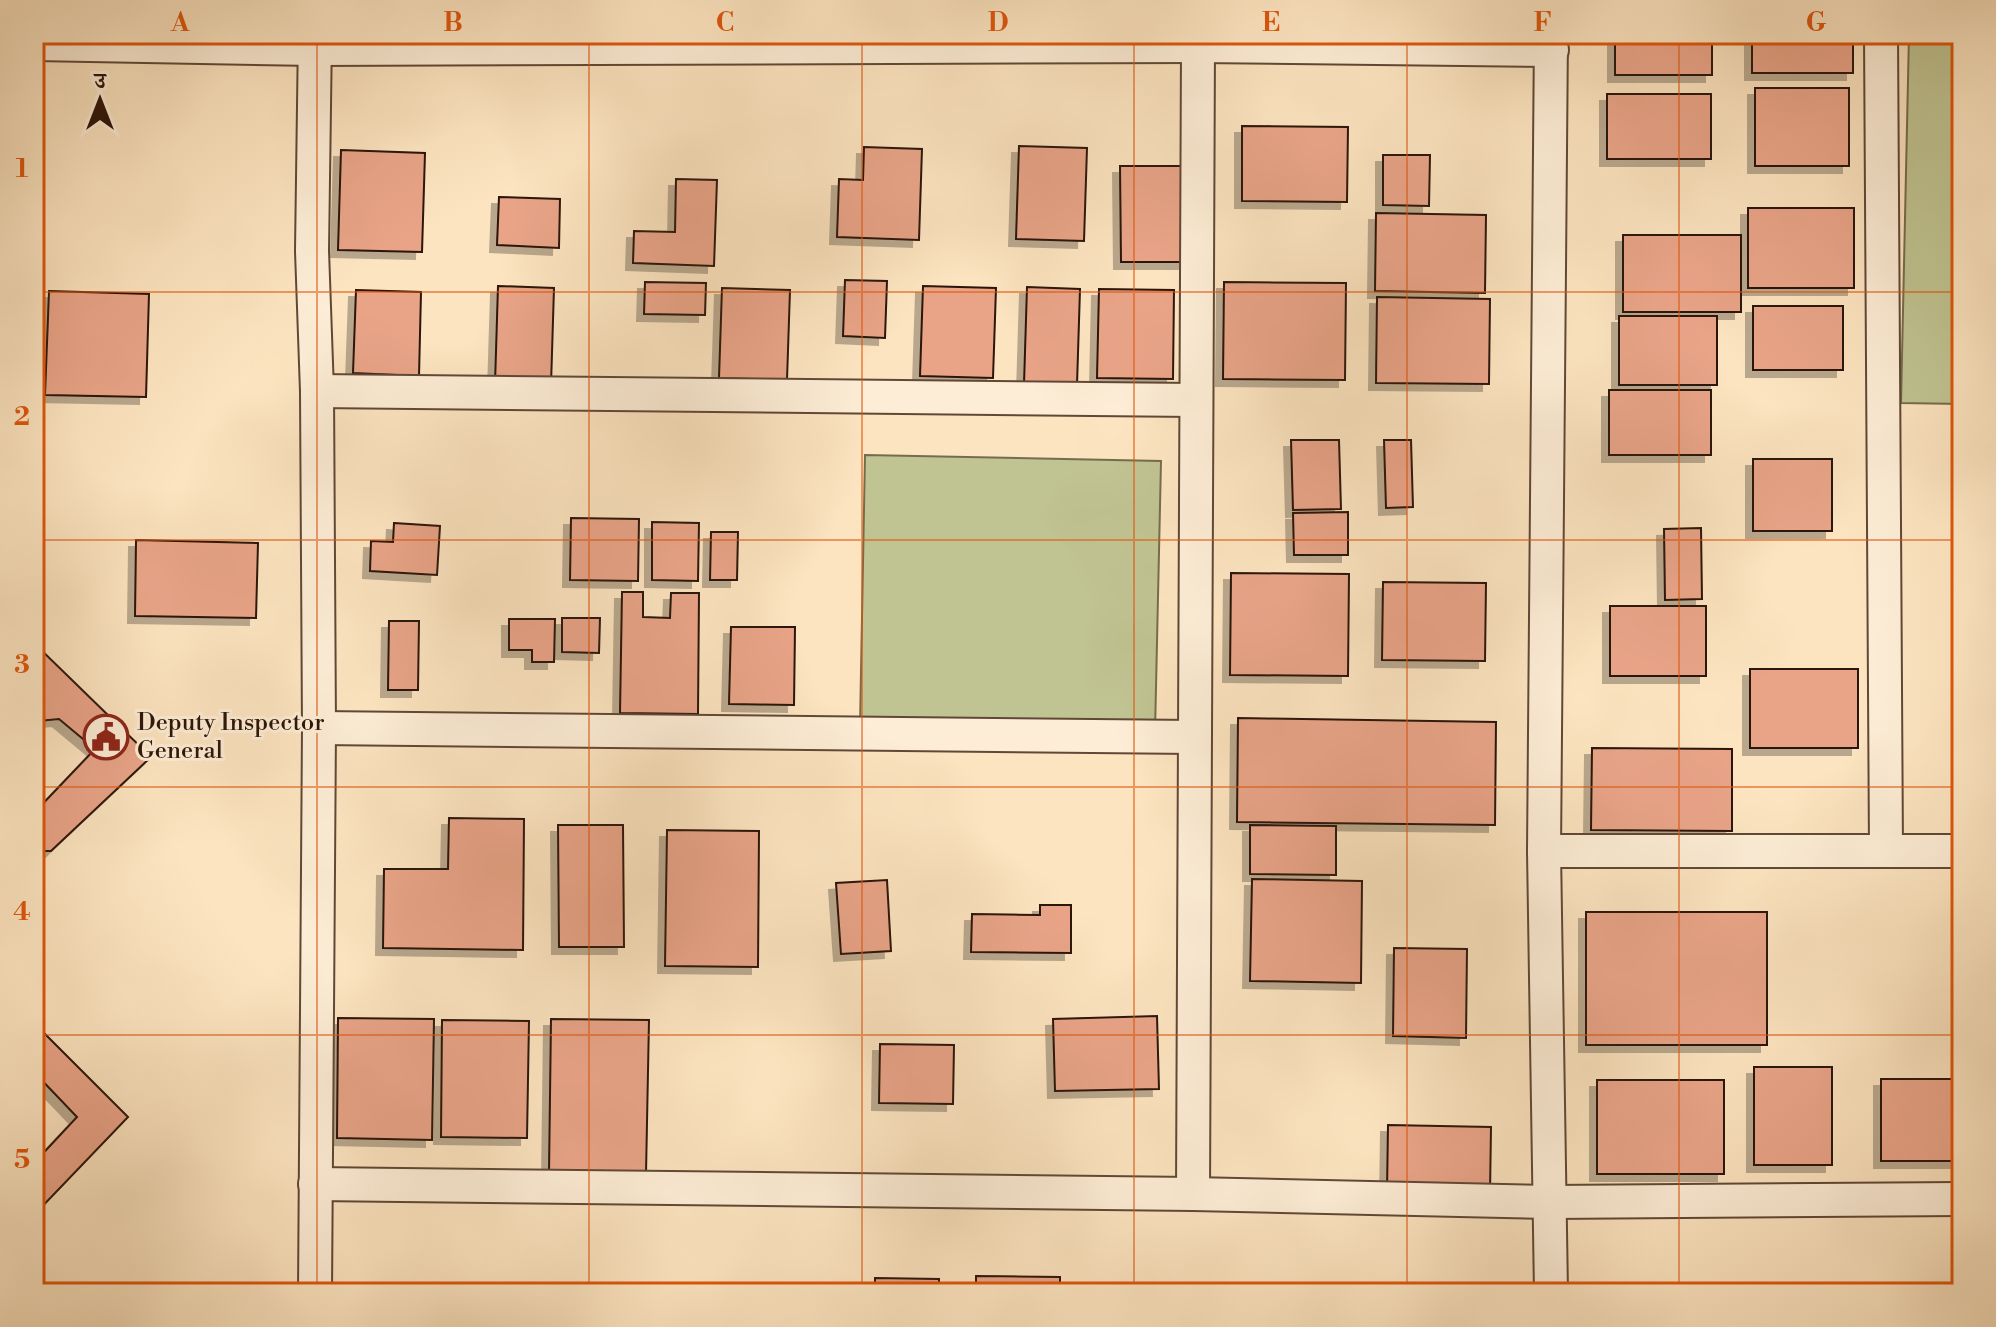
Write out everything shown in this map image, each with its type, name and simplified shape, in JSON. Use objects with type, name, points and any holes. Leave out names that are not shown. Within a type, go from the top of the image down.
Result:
[{"type":"street","points":[[1881,34],[1886,851]]},
{"type":"street","points":[[34,44],[315,42],[1198,46],[1552,42],[1544,851],[1551,1293]]},
{"type":"street","points":[[315,42],[312,251],[317,391],[319,728],[315,1293]]},
{"type":"street","points":[[1193,1194],[1198,46]]},
{"type":"street","points":[[317,391],[1195,400]]},
{"type":"street","points":[[319,728],[1194,737]]},
{"type":"street","points":[[1544,851],[1962,851]]},
{"type":"street","points":[[315,1184],[1193,1194],[1550,1202],[1962,1199]]},
{"type":"green space","points":[[1909,34],[1962,34],[1962,404],[1901,403]]},
{"type":"green space","points":[[865,455],[1161,461],[1155,733],[860,726]]},
{"type":"building","points":[[1615,34],[1712,34],[1712,75],[1615,75]]},
{"type":"building","points":[[1752,34],[1853,34],[1853,73],[1752,73]]},
{"type":"building","points":[[1755,88],[1849,88],[1849,166],[1755,166]]},
{"type":"building","points":[[1607,94],[1711,94],[1711,159],[1607,159]]},
{"type":"building","points":[[1242,126],[1348,127],[1347,202],[1242,201]]},
{"type":"building","points":[[1019,146],[1087,148],[1084,241],[1016,239]]},
{"type":"building","points":[[864,147],[922,149],[919,240],[837,237],[839,179],[863,180]]},
{"type":"building","points":[[341,150],[425,153],[422,252],[338,250]]},
{"type":"building","points":[[1383,155],[1430,155],[1429,206],[1383,205]]},
{"type":"building","points":[[1120,166],[1189,166],[1190,262],[1121,262]]},
{"type":"building","points":[[676,179],[717,180],[714,266],[633,263],[634,231],[675,232]]},
{"type":"building","points":[[499,197],[560,199],[559,248],[497,245]]},
{"type":"building","points":[[1748,208],[1854,208],[1854,288],[1748,288]]},
{"type":"building","points":[[1376,213],[1486,215],[1485,293],[1375,291]]},
{"type":"building","points":[[1623,235],[1741,235],[1741,312],[1623,312]]},
{"type":"building","points":[[845,280],[887,281],[885,338],[843,336]]},
{"type":"building","points":[[645,282],[706,283],[705,315],[644,314]]},
{"type":"building","points":[[1224,282],[1346,283],[1345,380],[1223,379]]},
{"type":"building","points":[[498,286],[554,288],[551,385],[495,384]]},
{"type":"building","points":[[923,286],[996,288],[993,378],[920,376]]},
{"type":"building","points":[[1027,287],[1080,289],[1077,385],[1024,384]]},
{"type":"building","points":[[722,288],[790,290],[787,380],[719,378]]},
{"type":"building","points":[[1099,289],[1174,290],[1173,379],[1097,378]]},
{"type":"building","points":[[356,290],[421,292],[419,376],[353,373]]},
{"type":"building","points":[[49,291],[149,294],[146,397],[45,395]]},
{"type":"building","points":[[1377,297],[1490,299],[1489,384],[1376,383]]},
{"type":"building","points":[[1753,306],[1843,306],[1843,370],[1753,370]]},
{"type":"building","points":[[1619,316],[1717,316],[1717,385],[1619,385]]},
{"type":"building","points":[[1609,390],[1711,390],[1711,455],[1609,455]]},
{"type":"building","points":[[1291,440],[1339,440],[1341,509],[1293,510]]},
{"type":"building","points":[[1384,440],[1411,440],[1413,507],[1386,508]]},
{"type":"building","points":[[1753,459],[1832,459],[1832,531],[1753,531]]},
{"type":"building","points":[[1348,512],[1348,555],[1294,555],[1293,513]]},
{"type":"building","points":[[571,518],[639,519],[638,581],[570,580]]},
{"type":"building","points":[[652,522],[699,523],[698,581],[652,580]]},
{"type":"building","points":[[394,523],[440,526],[437,575],[370,571],[371,541],[393,542]]},
{"type":"building","points":[[1701,528],[1702,599],[1665,600],[1664,529]]},
{"type":"building","points":[[711,532],[738,532],[737,580],[710,580]]},
{"type":"building","points":[[34,537],[39,537],[36,608],[34,608]]},
{"type":"building","points":[[136,540],[258,543],[256,618],[135,616]]},
{"type":"building","points":[[1231,573],[1349,574],[1348,676],[1230,675]]},
{"type":"building","points":[[1383,582],[1486,583],[1485,661],[1382,660]]},
{"type":"building","points":[[622,592],[643,592],[643,617],[670,618],[671,593],[699,593],[698,714],[620,713]]},
{"type":"building","points":[[1610,606],[1706,606],[1706,676],[1610,676]]},
{"type":"building","points":[[562,618],[600,618],[599,653],[562,652]]},
{"type":"building","points":[[509,619],[555,619],[554,662],[532,662],[532,650],[509,650]]},
{"type":"building","points":[[389,621],[419,621],[418,690],[388,690]]},
{"type":"building","points":[[731,627],[795,627],[794,705],[729,704]]},
{"type":"building","name":"Deputy Inspector General","points":[[35,644],[151,757],[51,851],[34,851],[34,813],[95,749],[59,719],[38,721],[34,725]]},
{"type":"building","points":[[1750,669],[1858,669],[1858,748],[1750,748]]},
{"type":"building","points":[[1238,718],[1496,722],[1495,825],[1237,822]]},
{"type":"building","points":[[1592,748],[1732,749],[1732,831],[1591,830]]},
{"type":"building","points":[[449,818],[524,819],[523,950],[383,948],[384,869],[448,869]]},
{"type":"building","points":[[558,825],[623,825],[624,947],[559,947]]},
{"type":"building","points":[[1250,825],[1336,826],[1336,875],[1250,874]]},
{"type":"building","points":[[667,830],[759,831],[758,967],[665,966]]},
{"type":"building","points":[[1252,879],[1362,881],[1361,983],[1250,981]]},
{"type":"building","points":[[887,880],[891,951],[841,954],[836,883]]},
{"type":"building","points":[[1040,905],[1071,905],[1071,953],[971,952],[972,914],[1040,915]]},
{"type":"building","points":[[1586,912],[1767,912],[1767,1045],[1586,1045]]},
{"type":"building","points":[[1394,948],[1467,949],[1466,1038],[1393,1036]]},
{"type":"building","points":[[1157,1016],[1159,1089],[1055,1091],[1053,1019]]},
{"type":"building","points":[[338,1018],[434,1019],[432,1140],[337,1138]]},
{"type":"building","points":[[551,1019],[649,1020],[646,1174],[549,1173]]},
{"type":"building","points":[[442,1020],[529,1021],[527,1138],[441,1137]]},
{"type":"building","points":[[34,1023],[128,1117],[34,1215],[34,1163],[77,1117],[34,1072]]},
{"type":"building","points":[[880,1044],[954,1045],[953,1104],[879,1103]]},
{"type":"building","points":[[1754,1067],[1832,1067],[1832,1165],[1754,1165]]},
{"type":"building","points":[[1881,1079],[1962,1079],[1962,1161],[1881,1161]]},
{"type":"building","points":[[1597,1080],[1724,1080],[1724,1174],[1597,1174]]},
{"type":"building","points":[[1388,1125],[1491,1127],[1490,1193],[1387,1192]]},
{"type":"building","points":[[976,1276],[1060,1277],[1060,1293],[976,1293]]},
{"type":"building","points":[[875,1278],[939,1279],[939,1293],[875,1293]]},
{"type":"building","points":[[1691,1287],[1782,1287],[1782,1293],[1691,1293]]},
{"type":"building","points":[[672,1290],[743,1293],[672,1293]]},
{"type":"place","name":"Deputy Inspector General","points":[[106,737]]}]
